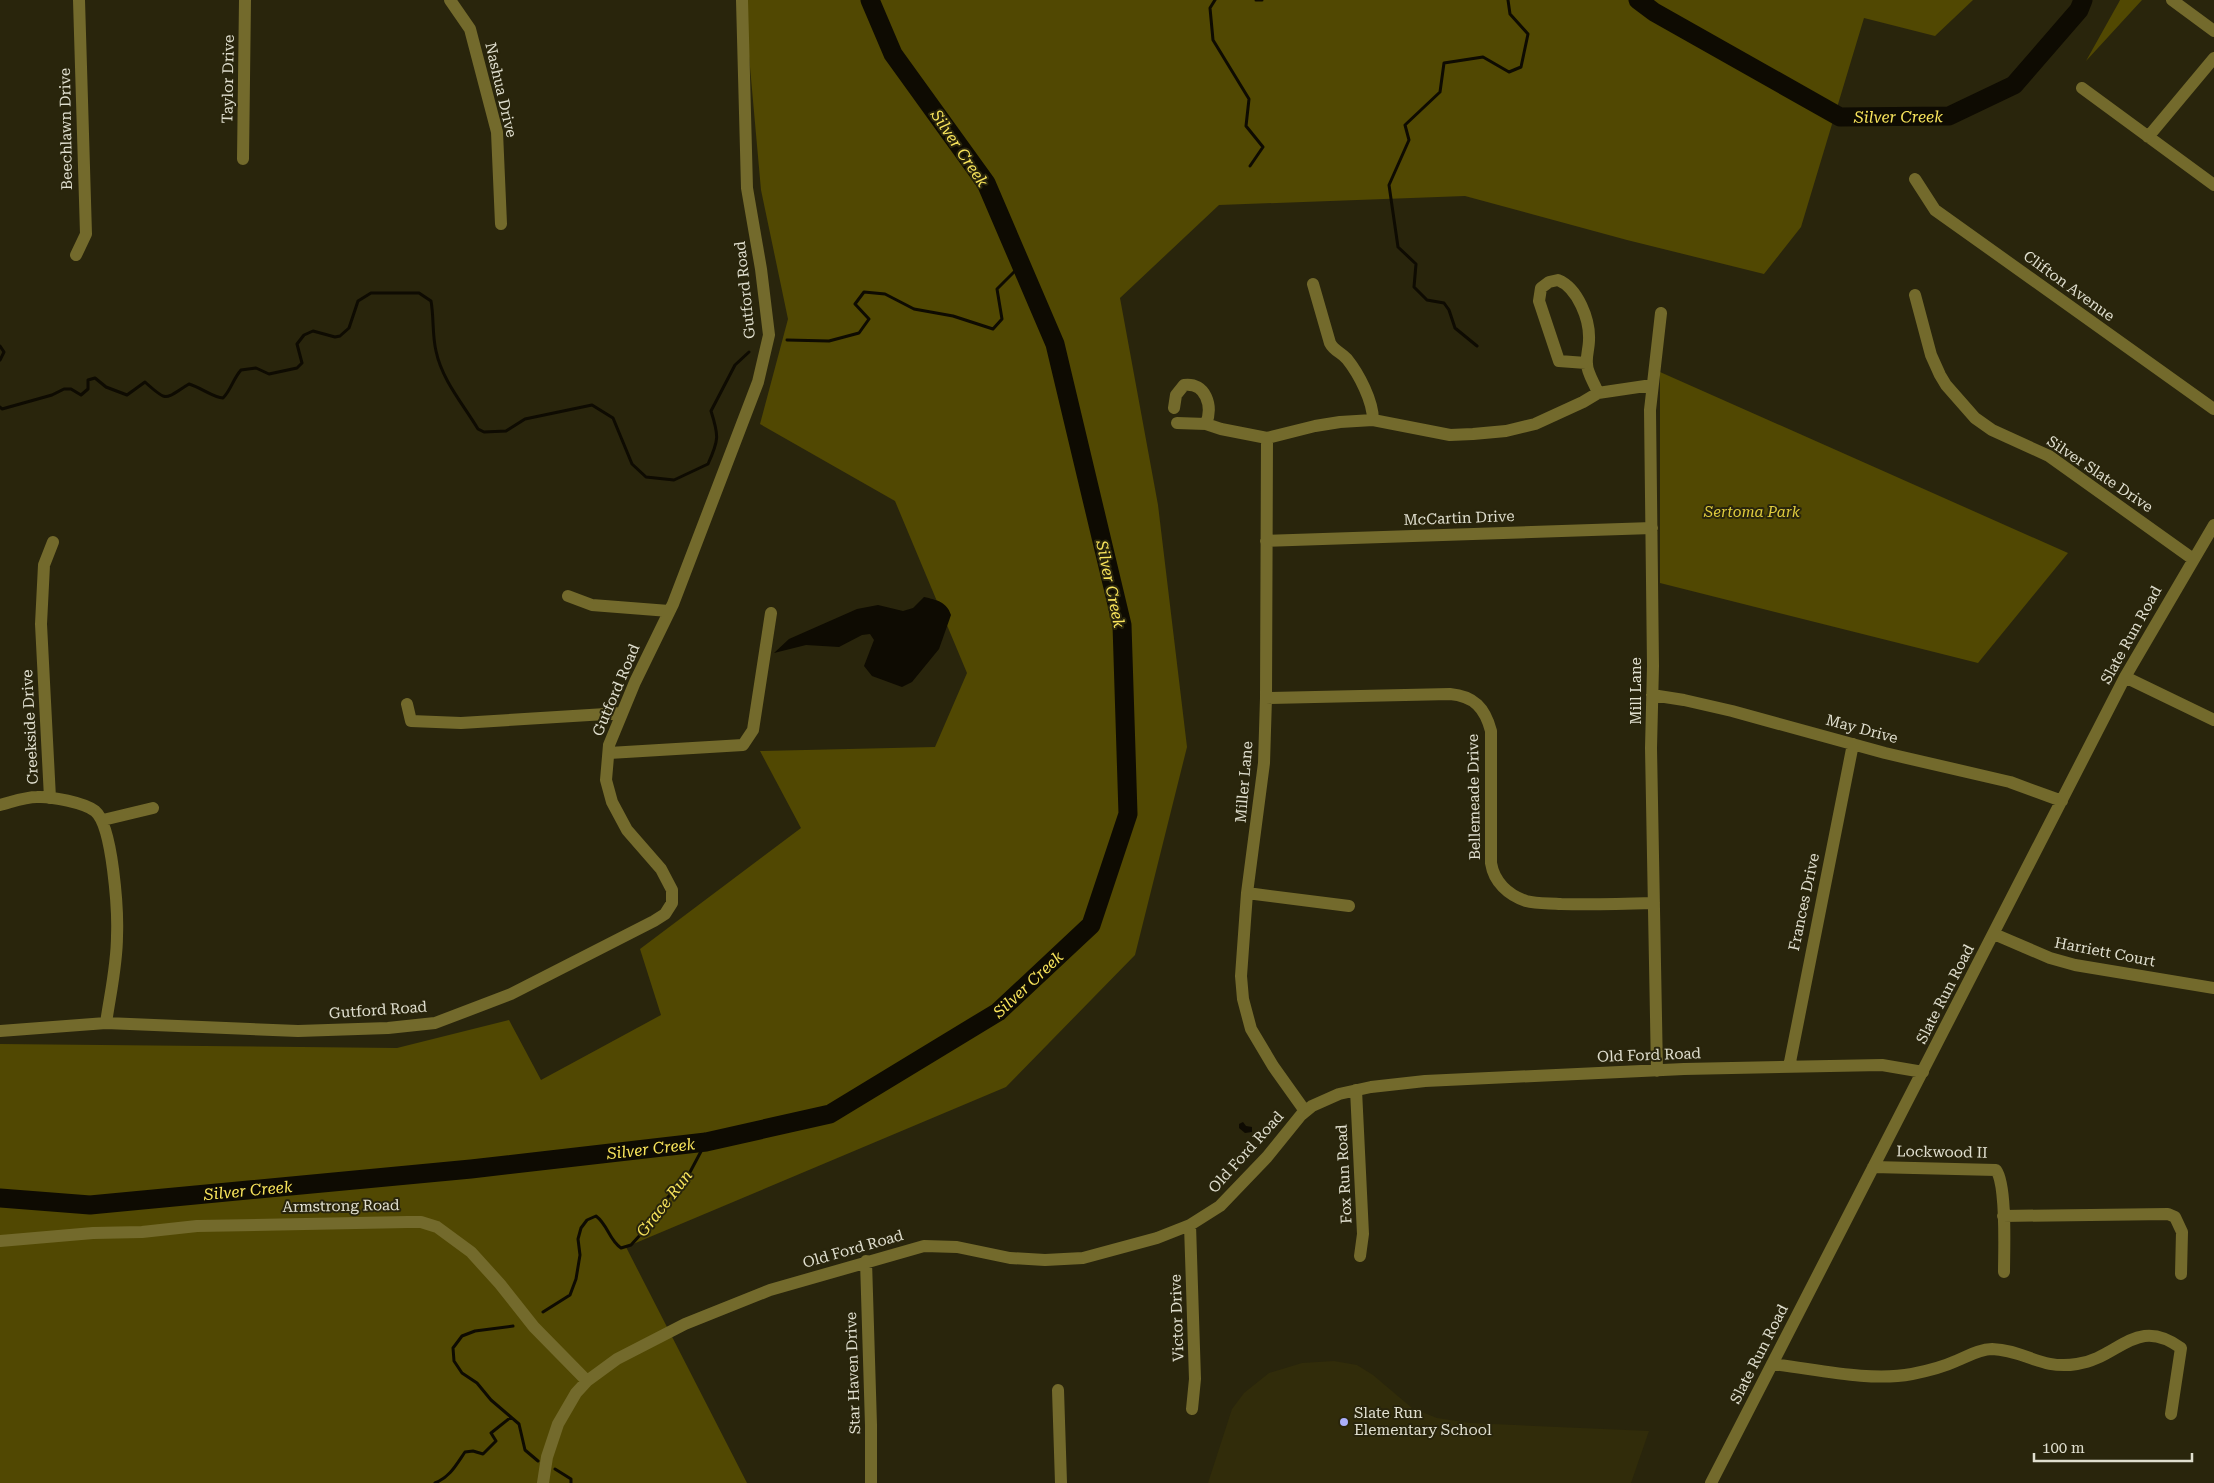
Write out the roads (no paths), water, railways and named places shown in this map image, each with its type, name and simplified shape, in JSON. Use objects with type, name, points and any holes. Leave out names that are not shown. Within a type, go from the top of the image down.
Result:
[{"type":"street","name":"Beechlawn Drive","points":[[76,255],[86,234],[79,0]]},
{"type":"street","name":"Taylor Drive","points":[[243,159],[245,0]]},
{"type":"street","name":"Nashua Drive","points":[[450,0],[470,29],[497,132],[501,224]]},
{"type":"street","name":"Gutford Road","points":[[0,1031],[106,1023],[298,1030],[388,1028],[435,1022],[511,994],[654,922],[665,914],[672,903],[672,890],[661,869],[627,830],[612,802],[606,780],[609,745],[669,612],[758,382],[769,335],[761,269],[747,188],[742,0]]},
{"type":"street","points":[[2172,0],[2214,30]]},
{"type":"street","points":[[2148,137],[2214,58]]},
{"type":"street","points":[[2082,88],[2214,185]]},
{"type":"street","name":"Clifton Avenue","points":[[1915,179],[1935,210],[2214,409]]},
{"type":"street","points":[[1586,363],[1559,361],[1539,301],[1541,288],[1548,282],[1558,280],[1570,288],[1584,313],[1589,327],[1590,339],[1586,363],[1598,393]]},
{"type":"street","points":[[1313,284],[1332,348],[1348,360],[1370,400],[1373,420]]},
{"type":"street","name":"Silver Slate Drive","points":[[1915,295],[1931,354],[1940,375],[1946,385],[1975,418],[2002,436],[2049,456],[2193,559]]},
{"type":"street","name":"Mill Lane","points":[[1657,1071],[1651,748],[1652,385],[1661,313]]},
{"type":"street","points":[[1174,408],[1176,395],[1184,385],[1190,384],[1198,387],[1208,400],[1209,410],[1206,424]]},
{"type":"street","points":[[1176,423],[1206,424],[1221,429],[1267,438],[1314,426],[1373,420],[1450,435],[1506,431],[1548,418],[1598,393],[1652,385]]},
{"type":"street","name":"Miller Lane","points":[[1267,438],[1264,763],[1247,893],[1241,976],[1247,1019],[1256,1038],[1305,1111]]},
{"type":"street","name":"Slate Run Road","points":[[1711,1483],[2126,677],[2214,525]]},
{"type":"street","name":"McCartin Drive","points":[[1266,541],[1652,528]]},
{"type":"street","name":"Creekside Drive","points":[[53,542],[44,565],[41,624],[50,798],[76,803],[94,810],[102,820]]},
{"type":"street","points":[[568,596],[592,605],[669,612]]},
{"type":"street","points":[[609,753],[743,745],[753,730],[770,613]]},
{"type":"street","points":[[2126,677],[2214,720]]},
{"type":"street","name":"Bellemeade Drive","points":[[1266,698],[1450,694],[1473,700],[1484,713],[1491,731],[1491,863],[1492,871],[1501,886],[1515,896],[1535,903],[1654,903]]},
{"type":"street","name":"May Drive","points":[[1652,695],[1732,711],[1853,744],[2010,782],[2062,801]]},
{"type":"street","points":[[407,704],[411,721],[461,723],[622,713]]},
{"type":"street","name":"Frances Drive","points":[[1789,1067],[1798,1010],[1853,744]]},
{"type":"street","points":[[0,805],[36,797],[50,798]]},
{"type":"street","points":[[106,1023],[118,937],[114,881],[102,820],[153,808]]},
{"type":"street","points":[[1247,893],[1349,906]]},
{"type":"street","name":"Harriett Court","points":[[1994,934],[2050,958],[2076,965],[2214,988]]},
{"type":"street","name":"Old Ford Road","points":[[543,1483],[546,1457],[558,1424],[576,1393],[587,1381],[617,1359],[685,1324],[770,1290],[908,1250],[940,1246],[1026,1260],[1083,1258],[1157,1238],[1190,1225],[1220,1206],[1267,1157],[1290,1126],[1305,1111],[1325,1099],[1356,1090],[1425,1082],[1657,1071],[1882,1064],[1923,1072]]},
{"type":"street","name":"Fox Run Road","points":[[1356,1090],[1363,1234],[1360,1256]]},
{"type":"street","name":"Lockwood II","points":[[1874,1167],[1996,1170],[2000,1176],[2004,1272]]},
{"type":"street","points":[[2003,1216],[2168,1214],[2175,1217],[2182,1232],[2181,1274]]},
{"type":"street","name":"Armstrong Road","points":[[0,1241],[62,1235],[142,1232],[239,1224],[408,1222],[428,1224],[444,1232],[478,1260],[534,1328],[587,1381]]},
{"type":"street","name":"Victor Drive","points":[[1190,1225],[1195,1379],[1192,1410]]},
{"type":"street","name":"Star Haven Drive","points":[[866,1261],[871,1483]]},
{"type":"street","points":[[1772,1364],[1848,1373],[1894,1376],[1913,1374],[1990,1349],[2009,1352],[2057,1367],[2080,1364],[2096,1358],[2134,1337],[2152,1336],[2169,1339],[2182,1348],[2171,1414]]},
{"type":"street","points":[[1058,1390],[1061,1483]]},
{"type":"waterway","name":"Silver Creek","points":[[0,1198],[90,1205],[471,1169],[706,1142],[830,1114],[998,1012],[1091,925],[1128,814],[1122,625],[1055,344],[986,183],[893,54],[870,0]]},
{"type":"waterway","points":[[1215,0],[1210,8],[1213,40],[1249,99],[1246,126],[1263,147],[1250,166]]},
{"type":"waterway","points":[[1256,0],[1262,0]]},
{"type":"waterway","points":[[1477,346],[1455,328],[1449,310],[1444,303],[1427,300],[1414,287],[1416,264],[1398,247],[1389,185],[1409,140],[1405,125],[1440,92],[1444,63],[1483,57],[1509,72],[1521,67],[1528,34],[1510,14],[1508,0]]},
{"type":"waterway","name":"Silver Creek","points":[[1638,0],[1654,12],[1840,117],[1949,116],[2014,85],[2079,10],[2083,0]]},
{"type":"waterway","points":[[787,340],[829,341],[859,333],[869,319],[855,304],[864,292],[885,294],[914,309],[953,316],[993,329],[1002,319],[997,289],[1021,265]]},
{"type":"waterway","points":[[0,407],[2,409],[52,395],[64,389],[71,389],[81,395],[88,389],[88,380],[95,378],[106,387],[127,395],[145,382],[162,396],[170,395],[189,384],[223,398],[241,370],[256,368],[269,374],[297,368],[302,363],[297,344],[304,335],[313,331],[335,337],[340,336],[349,328],[358,301],[371,293],[419,293],[431,301],[435,345],[443,372],[478,429],[484,432],[506,431],[525,419],[592,405],[613,418],[632,464],[646,477],[674,480],[708,464],[717,438],[711,411],[735,365],[749,352]]},
{"type":"waterway","points":[[0,346],[4,352],[0,360]]},
{"type":"waterway","name":"Grace Run","points":[[543,1312],[570,1295],[576,1279],[580,1255],[578,1239],[581,1228],[587,1220],[596,1216],[617,1245],[621,1248],[631,1245],[641,1234],[659,1207],[689,1174],[706,1142]]},
{"type":"waterway","name":"Grace Run","points":[[513,1326],[475,1331],[462,1336],[453,1348],[454,1361],[462,1373],[477,1383],[491,1400],[519,1424],[525,1450],[538,1461]]},
{"type":"waterway","name":"Grace Run","points":[[435,1483],[449,1474],[465,1452],[473,1451],[483,1454],[496,1441],[491,1433],[511,1417]]},
{"type":"waterway","points":[[555,1469],[571,1479],[571,1483]]},
{"type":"place","name":"Slate Run Elementary School","points":[[1344,1422]]},
{"type":"park label","name":"Sertoma Park","points":[[1752,512]]}]
